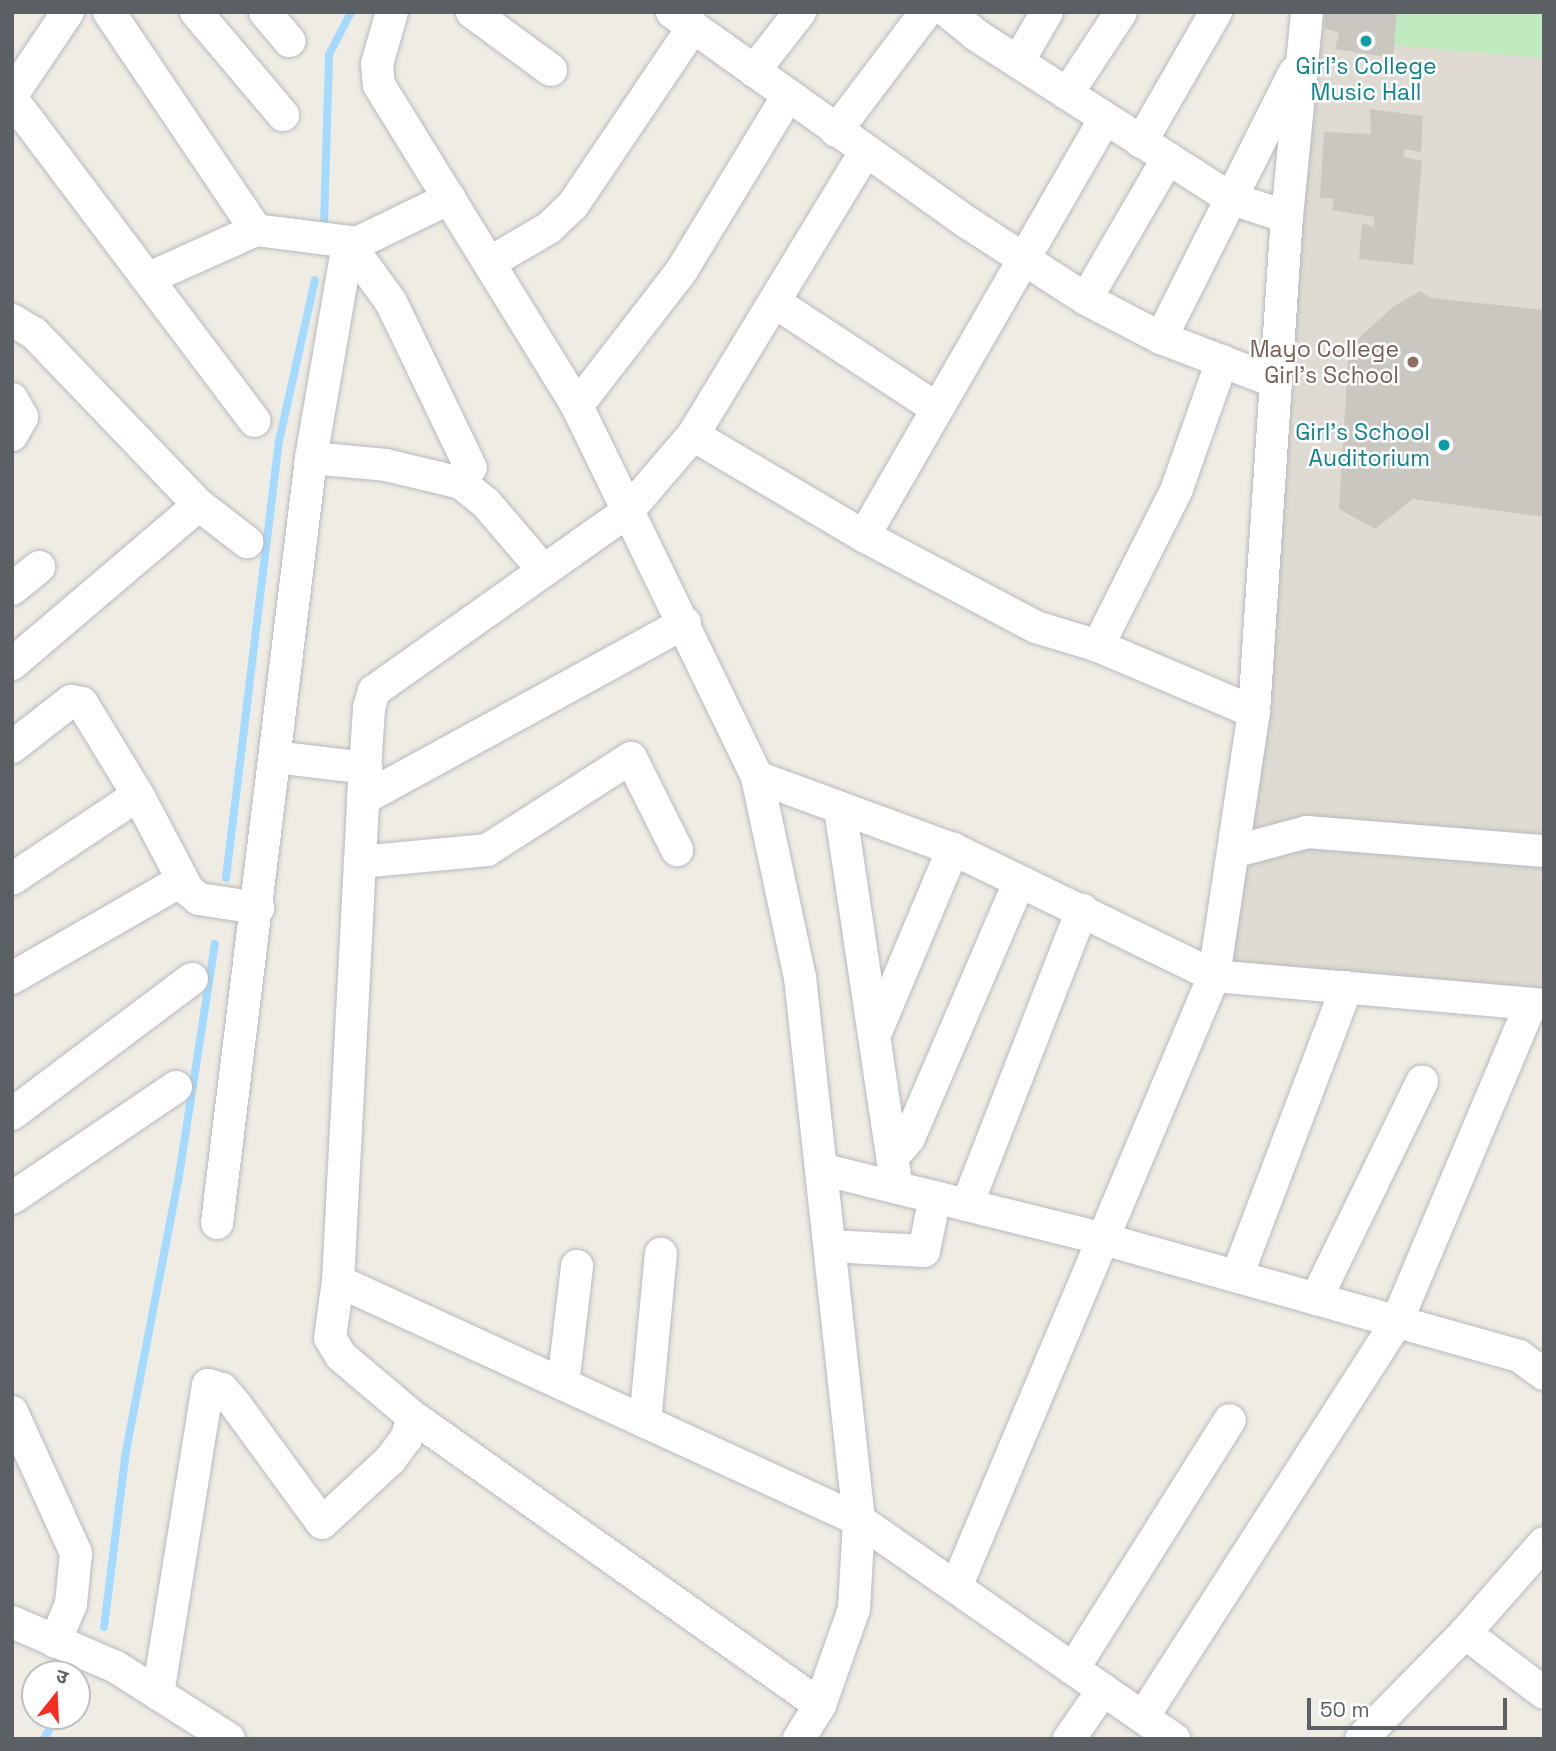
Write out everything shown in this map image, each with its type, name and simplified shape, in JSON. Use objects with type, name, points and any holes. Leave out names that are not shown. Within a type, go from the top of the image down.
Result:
[{"type":"street","points":[[68,12],[12,97],[256,421]]},
{"type":"street","points":[[109,12],[256,230]]},
{"type":"street","points":[[196,12],[283,115]]},
{"type":"street","points":[[265,12],[289,41]]},
{"type":"street","points":[[392,12],[377,64],[379,85],[577,406],[627,512],[685,623],[757,777],[800,978],[859,1520],[854,1609],[820,1705],[799,1739]]},
{"type":"street","points":[[472,12],[551,69]]},
{"type":"street","points":[[754,71],[800,12]]},
{"type":"street","points":[[836,131],[926,12]]},
{"type":"street","points":[[948,12],[1018,62],[1230,198],[1287,217]]},
{"type":"street","points":[[1018,62],[1047,12]]},
{"type":"street","points":[[1068,94],[1121,12]]},
{"type":"street","points":[[1141,142],[1216,12]]},
{"type":"street","points":[[956,1587],[1214,976],[1254,712],[1287,217],[1307,12]]},
{"type":"street","points":[[489,262],[549,228],[573,205],[682,20],[836,131],[1086,299],[1161,338],[1276,382]]},
{"type":"street","points":[[1161,338],[1303,56]]},
{"type":"street","points":[[577,406],[682,270],[788,97]]},
{"type":"street","points":[[864,536],[1105,118]]},
{"type":"street","points":[[820,1705],[413,1417],[341,1356],[330,1338],[338,1281],[363,799],[369,708],[374,691],[627,512],[692,435],[776,303],[866,151]]},
{"type":"street","points":[[1086,299],[1168,159]]},
{"type":"street","points":[[149,278],[256,230],[290,238],[340,243],[374,237],[450,198]]},
{"type":"street","points":[[217,1223],[250,907],[275,757],[340,243]]},
{"type":"street","points":[[340,243],[391,302],[471,468]]},
{"type":"street","points":[[776,303],[936,408]]},
{"type":"street","points":[[12,320],[34,333],[199,505],[247,542]]},
{"type":"street","points":[[1098,646],[1176,491],[1222,361]]},
{"type":"street","points":[[12,399],[22,417],[12,435]]},
{"type":"street","points":[[692,435],[864,536],[1036,627],[1098,646],[1254,712]]},
{"type":"street","points":[[311,458],[407,469],[461,483],[486,502],[544,571]]},
{"type":"street","points":[[12,664],[199,505]]},
{"type":"street","points":[[12,589],[39,567]]},
{"type":"street","points":[[363,799],[685,623]]},
{"type":"street","points":[[12,747],[77,700],[138,795],[190,890]]},
{"type":"street","points":[[275,757],[366,768]]},
{"type":"street","points":[[360,862],[487,850],[631,758],[677,850]]},
{"type":"street","points":[[757,777],[953,849],[1082,909],[1214,976],[1538,1004],[1397,1321],[1143,1717]]},
{"type":"street","points":[[12,879],[138,795]]},
{"type":"street","points":[[840,808],[895,1173]]},
{"type":"street","points":[[1233,852],[1307,832],[1544,851]]},
{"type":"street","points":[[876,1033],[953,849]]},
{"type":"street","points":[[895,1173],[1019,882]]},
{"type":"street","points":[[12,978],[190,890],[250,907]]},
{"type":"street","points":[[967,1205],[1082,909]]},
{"type":"street","points":[[12,1114],[192,979]]},
{"type":"street","points":[[1237,1276],[1347,987]]},
{"type":"street","points":[[1316,1298],[1422,1082]]},
{"type":"street","points":[[12,1198],[176,1087]]},
{"type":"street","points":[[821,1169],[895,1173],[935,1197],[1103,1239],[1519,1356],[1544,1374]]},
{"type":"street","points":[[830,1246],[924,1251],[935,1197]]},
{"type":"street","points":[[645,1422],[661,1254]]},
{"type":"street","points":[[563,1384],[576,1266]]},
{"type":"street","points":[[338,1281],[859,1520],[1174,1739]]},
{"type":"street","points":[[158,1694],[208,1385],[222,1389],[235,1404],[322,1522],[390,1460],[406,1439],[413,1417]]},
{"type":"street","points":[[1073,1668],[1230,1420]]},
{"type":"street","points":[[14,1422],[76,1553],[71,1604],[60,1643]]},
{"type":"street","points":[[1361,1739],[1465,1633],[1544,1543]]},
{"type":"street","points":[[12,1622],[116,1667],[229,1739]]},
{"type":"street","points":[[1465,1633],[1544,1693]]},
{"type":"street","points":[[1069,1739],[1104,1690]]},
{"type":"shaded area","name":"Mayo College Girl's School","points":[[1310,12],[1544,12],[1544,1005],[1214,976]]},
{"type":"green space","points":[[1397,12],[1544,12],[1544,58],[1393,45]]},
{"type":"building","name":"Girl's College Music Hall","points":[[1326,12],[1397,12],[1393,58],[1335,49],[1339,33],[1324,28]]},
{"type":"building","points":[[1370,109],[1423,116],[1421,152],[1405,149],[1403,157],[1422,161],[1413,265],[1359,259],[1362,223],[1374,227],[1374,217],[1332,210],[1334,199],[1320,198],[1324,132],[1371,134]]},
{"type":"building","name":"Girl's School Auditorium","points":[[1420,291],[1431,298],[1544,310],[1544,517],[1413,499],[1375,529],[1339,509],[1349,347],[1394,306]]},
{"type":"waterway","points":[[324,226],[329,55],[351,12]]},
{"type":"waterway","points":[[226,878],[279,441],[315,280]]},
{"type":"waterway","points":[[104,1627],[126,1451],[178,1182],[215,944]]},
{"type":"waterway","points":[[44,1739],[49,1730]]},
{"type":"place","name":"Girl's College Music Hall","points":[[1366,41]]},
{"type":"place","name":"Mayo College Girl's School","points":[[1413,362]]},
{"type":"place","name":"Girl's School Auditorium","points":[[1444,445]]}]
